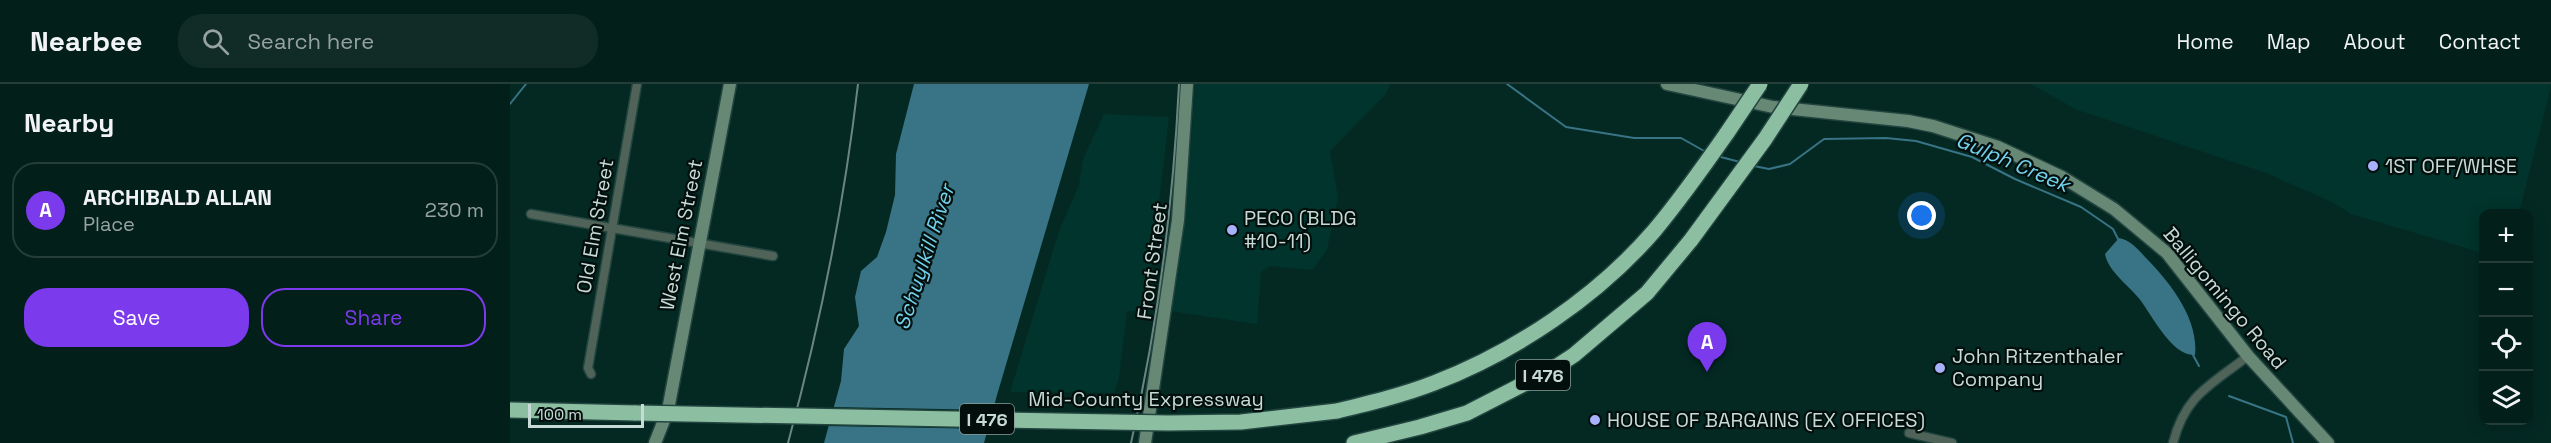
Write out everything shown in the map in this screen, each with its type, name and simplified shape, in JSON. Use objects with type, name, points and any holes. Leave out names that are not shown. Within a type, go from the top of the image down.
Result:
[{"type":"highway","name":"Mid-County Expressway","points":[[510,410],[1179,423],[1241,422],[1338,411],[1387,399],[1434,383],[1491,356],[1535,330],[1580,299],[1653,232],[1707,162],[1760,84]]},
{"type":"highway","name":"I 476","points":[[1354,443],[1467,413],[1551,370],[1574,355],[1647,293],[1690,240],[1759,147],[1801,84]]},
{"type":"street","name":"Old Elm Street","points":[[591,374],[588,368],[637,84]]},
{"type":"street","name":"West Elm Street","points":[[655,443],[668,410],[730,84]]},
{"type":"street","name":"Front Street","points":[[1145,443],[1178,220],[1187,84]]},
{"type":"street","name":"Balligomingo Road","points":[[1667,84],[1773,107],[1916,123],[1998,147],[2062,177],[2114,209],[2167,254],[2248,356],[2328,443]]},
{"type":"street","points":[[531,214],[773,256]]},
{"type":"street","points":[[2173,443],[2178,424],[2188,405],[2248,356]]},
{"type":"street","points":[[1909,433],[1952,443]]},
{"type":"shaded area","points":[[1195,84],[1390,84],[1386,94],[1330,151],[1338,198],[1327,250],[1312,270],[1270,266],[1261,272],[1257,324],[1169,311],[1190,153]]},
{"type":"shaded area","points":[[2031,84],[2551,84],[2520,209],[2479,209],[2479,252],[2351,214],[2334,203],[2266,173],[2075,109]]},
{"type":"shaded area","points":[[1104,114],[1169,117],[1146,312],[1127,311],[1119,377],[1114,393],[1010,392],[1059,231],[1079,185],[1083,159]]},
{"type":"water","name":"Schuylkill River","points":[[914,84],[1089,84],[984,443],[824,443],[841,381],[844,349],[859,326],[855,297],[861,271],[877,257],[886,232],[895,195],[896,154]]},
{"type":"water","points":[[2119,238],[2137,248],[2181,302],[2192,328],[2195,355],[2179,350],[2171,343],[2137,296],[2110,267],[2105,254]]},
{"type":"pier","points":[[831,407],[996,410],[991,429],[826,426]]},
{"type":"waterway","points":[[510,104],[526,84]]},
{"type":"waterway","name":"Gulph Creek","points":[[1507,84],[1566,127],[1634,138],[1681,138],[1706,152]]},
{"type":"waterway","name":"Gulph Creek","points":[[1754,166],[1769,169],[1790,164],[1824,139],[1886,138],[1916,141],[1972,157],[2015,179],[2081,207],[2113,229],[2119,241]]},
{"type":"waterway","name":"Gulph Creek","points":[[1717,156],[1740,162]]},
{"type":"waterway","name":"Gulph Creek","points":[[2193,355],[2199,366]]},
{"type":"waterway","name":"Gulph Creek","points":[[2229,396],[2286,417],[2293,443]]},
{"type":"railway","points":[[788,443],[830,265],[846,175],[858,84]]},
{"type":"railway","points":[[1131,443],[1141,399],[1163,265],[1173,175],[1179,84]]},
{"type":"place","name":"1ST OFF/WHSE","points":[[2373,166]]},
{"type":"place","name":"PECO (BLDG #10-11)","points":[[1232,230]]},
{"type":"place","name":"John Ritzenthaler Company","points":[[1940,368]]},
{"type":"place","name":"ARCHIBALD ALLAN","points":[[1707,372]]},
{"type":"place","name":"HOUSE OF BARGAINS (EX OFFICES)","points":[[1595,420]]}]
